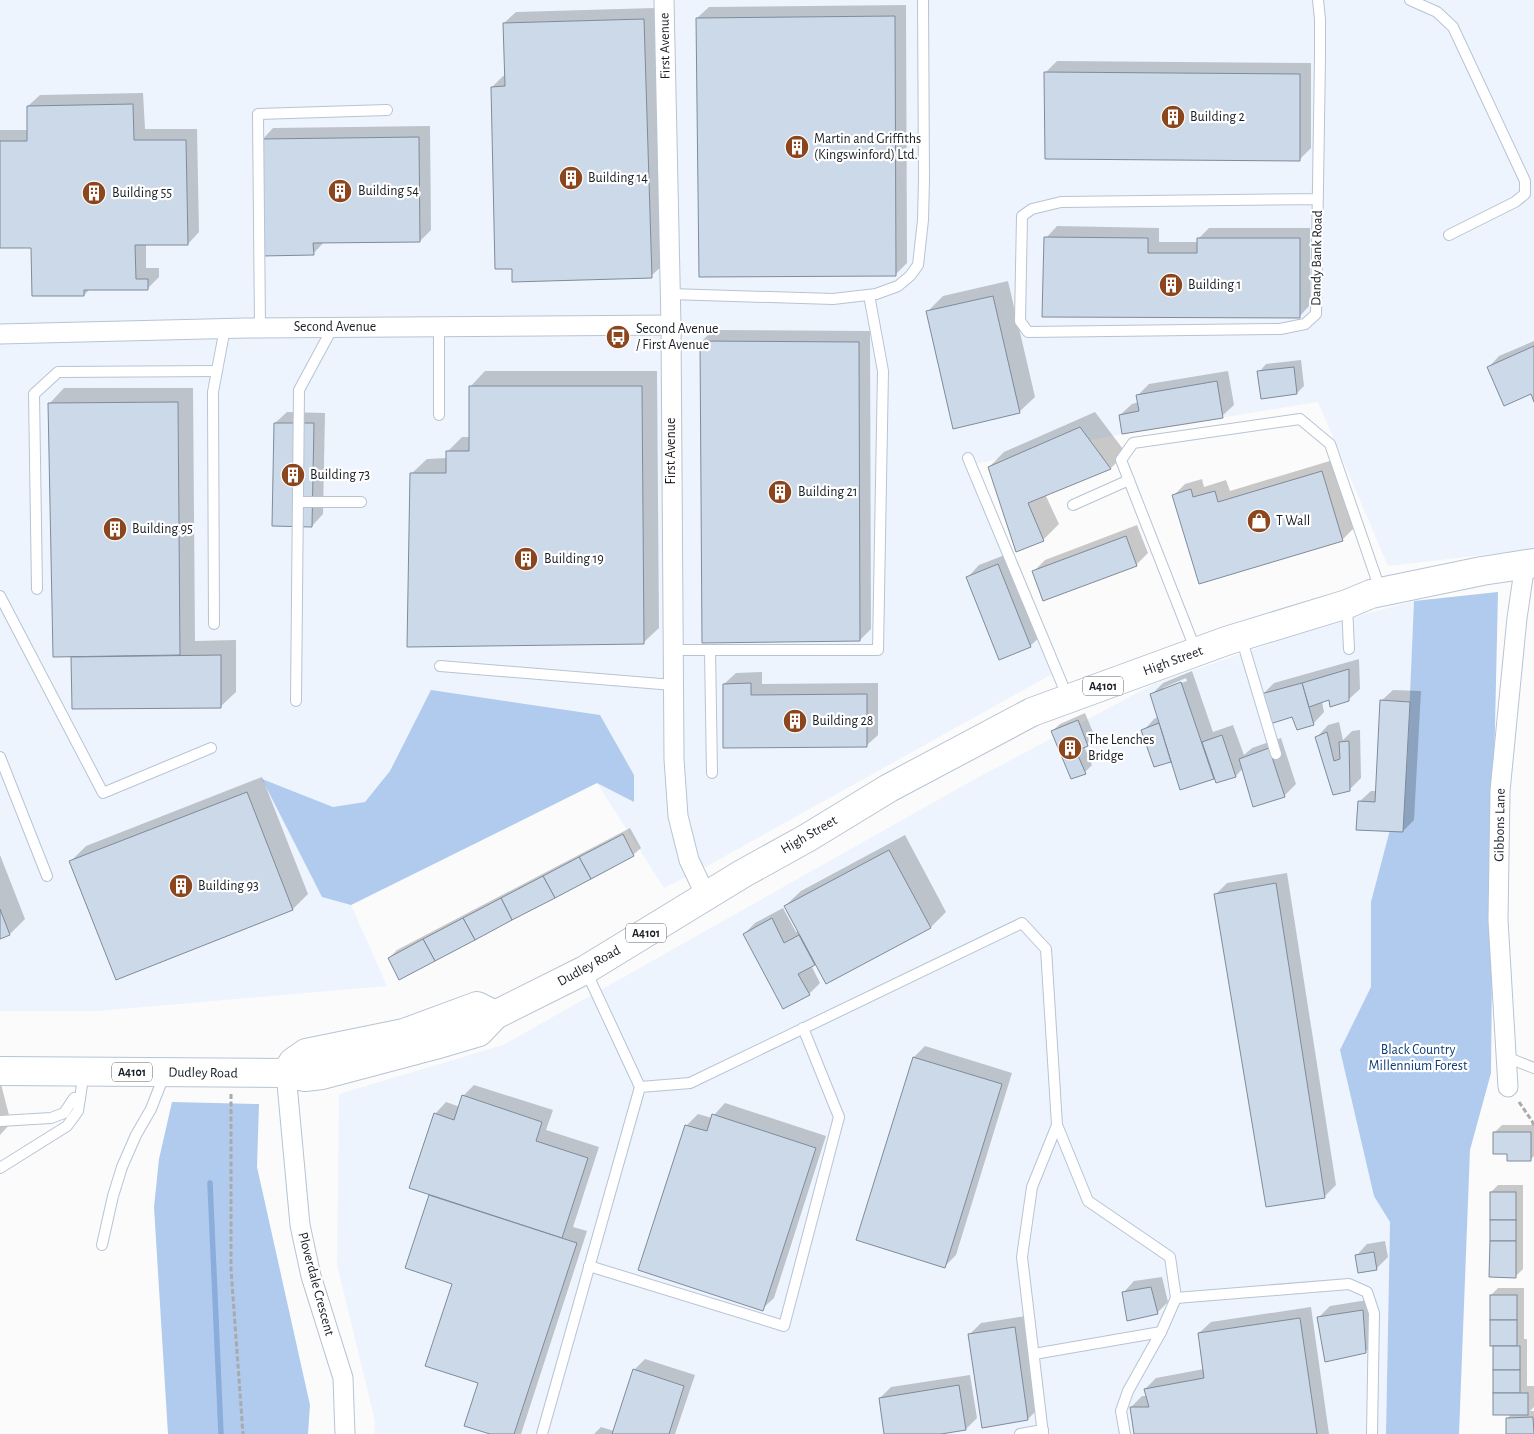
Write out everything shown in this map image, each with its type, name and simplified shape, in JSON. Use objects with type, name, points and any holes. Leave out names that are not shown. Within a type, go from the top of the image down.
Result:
[{"type":"main road","name":"High Street","points":[[706,896],[889,788],[1032,712],[1241,636],[1347,604],[1371,594],[1482,571],[1529,564]]},
{"type":"main road","name":"Dudley Road","points":[[0,1071],[286,1073],[305,1076],[322,1075],[434,1046],[479,1032],[495,1015],[585,970],[706,896]]},
{"type":"street","name":"First Avenue","points":[[664,0],[671,325],[674,759],[678,816],[689,860],[706,896]]},
{"type":"street","name":"Second Avenue","points":[[0,334],[225,328],[671,325]]},
{"type":"street","name":"Gibbons Lane","points":[[1508,1087],[1498,920],[1500,791],[1517,618],[1529,564]]},
{"type":"street","name":"Ploverdale Crescent","points":[[286,1073],[300,1224],[312,1276],[343,1378],[345,1434]]},
{"type":"lane","points":[[670,294],[814,299],[869,295],[898,286],[910,276],[918,265],[922,240],[924,179],[923,0]]},
{"type":"lane","name":"Dandy Bank Road","points":[[1318,0],[1320,19],[1318,199],[1316,314],[1305,324],[1280,329],[1028,332],[1020,321],[1022,216],[1032,209],[1061,202],[1318,199]]},
{"type":"lane","points":[[1410,0],[1437,12],[1453,27],[1525,181],[1525,194],[1515,202],[1449,235]]},
{"type":"lane","points":[[260,328],[258,114],[387,110]]},
{"type":"lane","points":[[673,650],[878,650],[883,371],[869,295]]},
{"type":"lane","points":[[296,701],[299,390],[333,327]]},
{"type":"lane","points":[[439,327],[439,415]]},
{"type":"lane","points":[[214,624],[213,392],[225,328]]},
{"type":"lane","points":[[37,589],[34,394],[58,372],[217,371]]},
{"type":"lane","points":[[1196,652],[1121,460],[1133,443],[1300,419],[1330,444],[1381,592]]},
{"type":"lane","points":[[968,458],[1068,699]]},
{"type":"lane","points":[[1073,505],[1129,480]]},
{"type":"lane","points":[[299,502],[361,502]]},
{"type":"lane","points":[[0,596],[103,793],[211,748]]},
{"type":"lane","points":[[1347,604],[1349,649]]},
{"type":"lane","points":[[1241,636],[1276,754]]},
{"type":"lane","points":[[710,650],[712,773]]},
{"type":"lane","points":[[440,666],[673,685]]},
{"type":"lane","points":[[0,757],[47,876]]},
{"type":"lane","points":[[640,1086],[690,1083],[1022,923],[1046,949],[1057,1126],[1088,1201],[1170,1256],[1176,1298],[1161,1332],[1128,1391],[1121,1412],[1124,1434]]},
{"type":"lane","points":[[542,1434],[640,1086],[585,970]]},
{"type":"lane","points":[[589,1266],[784,1326],[839,1117],[803,1028]]},
{"type":"lane","points":[[1506,1057],[1534,1068]]},
{"type":"lane","points":[[0,1168],[67,1126],[78,1111],[84,1072]]},
{"type":"lane","points":[[102,1245],[113,1196],[122,1168],[136,1135],[151,1109],[166,1072]]},
{"type":"lane","points":[[0,1121],[51,1118],[64,1113],[74,1098],[80,1098]]},
{"type":"lane","points":[[1020,1434],[1043,1432],[1022,1256],[1032,1187],[1057,1126]]},
{"type":"lane","points":[[1176,1298],[1349,1284],[1366,1292],[1374,1313],[1372,1434]]},
{"type":"lane","points":[[1034,1354],[1161,1332]]},
{"type":"path","points":[[231,1073],[231,1269],[243,1434]]},
{"type":"path","points":[[1508,1087],[1534,1126]]},
{"type":"shaded area","points":[[0,0],[1534,0],[1534,549],[1388,566],[1318,402],[1122,434],[975,464],[1054,673],[702,869],[664,888],[597,783],[351,905],[387,986],[97,1011],[0,1011]]},
{"type":"shaded area","points":[[1414,601],[1390,1222],[1386,1434],[374,1434],[375,1421],[337,1265],[339,1094],[503,1045],[975,779],[1156,683],[1327,624]]},
{"type":"green space","name":"Black Country Millennium Forest","points":[[1498,592],[1491,1073],[1470,1150],[1459,1434],[1386,1434],[1390,1222],[1374,1196],[1340,1050],[1371,987],[1371,902],[1407,765],[1414,601]]},
{"type":"green space","points":[[431,690],[600,715],[634,775],[634,802],[597,783],[351,905],[322,897],[262,779],[333,807],[365,802],[390,771]]},
{"type":"green space","points":[[172,1102],[259,1104],[257,1167],[310,1405],[308,1434],[168,1434],[154,1207],[159,1159]]},
{"type":"building","name":"Martin and Griffiths (Kingswinford) Ltd.","points":[[895,16],[896,276],[699,277],[696,18]]},
{"type":"building","name":"Building 14","points":[[644,19],[652,278],[512,282],[512,269],[495,269],[491,87],[505,86],[503,23]]},
{"type":"building","name":"Building 2","points":[[1044,72],[1300,74],[1300,161],[1045,159]]},
{"type":"building","name":"Building 55","points":[[133,104],[134,140],[186,140],[188,245],[135,245],[136,279],[148,279],[148,290],[84,290],[84,296],[32,296],[31,248],[0,248],[0,141],[27,141],[27,106]]},
{"type":"building","name":"Building 54","points":[[419,137],[420,242],[313,243],[314,255],[261,256],[261,139]]},
{"type":"building","name":"Building 1","points":[[1044,237],[1148,238],[1148,253],[1197,253],[1197,238],[1300,238],[1300,318],[1042,317]]},
{"type":"building","points":[[993,296],[1020,413],[953,429],[926,311]]},
{"type":"building","name":"Building 21","points":[[700,341],[859,342],[860,641],[702,643]]},
{"type":"building","points":[[1534,346],[1534,402],[1531,394],[1504,406],[1487,367]]},
{"type":"building","points":[[1294,367],[1297,394],[1261,399],[1257,371]]},
{"type":"building","points":[[1217,381],[1223,418],[1122,434],[1119,415],[1139,411],[1136,395]]},
{"type":"building","name":"Building 19","points":[[469,386],[642,386],[644,644],[407,647],[410,473],[446,473],[446,451],[469,451]]},
{"type":"building","name":"Building 95","points":[[178,402],[180,655],[53,657],[48,403]]},
{"type":"building","name":"Building 73","points":[[274,423],[314,423],[312,527],[272,526]]},
{"type":"building","points":[[1080,427],[1111,469],[1028,503],[1044,541],[1016,552],[988,467]]},
{"type":"building","name":"T Wall","points":[[1322,471],[1343,541],[1199,584],[1172,495],[1191,489],[1193,497],[1215,491],[1218,502]]},
{"type":"building","points":[[1126,536],[1137,566],[1043,601],[1032,571]]},
{"type":"building","points":[[998,564],[1031,647],[999,660],[966,577]]},
{"type":"building","points":[[221,655],[221,708],[72,709],[71,657]]},
{"type":"building","points":[[1349,669],[1349,701],[1330,707],[1329,700],[1309,707],[1302,683]]},
{"type":"building","points":[[1181,682],[1214,779],[1180,790],[1150,694]]},
{"type":"building","name":"Building 28","points":[[751,683],[751,695],[867,694],[867,747],[723,748],[723,684]]},
{"type":"building","points":[[1302,683],[1314,725],[1297,730],[1292,717],[1270,724],[1261,694]]},
{"type":"building","points":[[1380,700],[1410,702],[1403,832],[1356,830],[1358,801],[1375,802]]},
{"type":"building","name":"The Lenches Bridge","points":[[1078,720],[1088,746],[1076,751],[1086,774],[1071,779],[1051,731]]},
{"type":"building","points":[[1159,723],[1171,762],[1154,767],[1141,730]]},
{"type":"building","points":[[1327,732],[1334,761],[1340,759],[1339,742],[1349,741],[1350,791],[1333,795],[1315,737]]},
{"type":"building","points":[[1222,735],[1236,777],[1216,783],[1202,742]]},
{"type":"building","points":[[1269,748],[1285,797],[1253,807],[1239,759]]},
{"type":"building","name":"Building 93","points":[[247,792],[293,910],[116,980],[69,861]]},
{"type":"building","points":[[623,834],[634,856],[591,879],[579,857]]},
{"type":"building","points":[[889,850],[931,928],[826,984],[784,906]]},
{"type":"building","points":[[579,857],[591,879],[555,898],[543,876]]},
{"type":"building","points":[[543,876],[555,898],[512,920],[501,898]]},
{"type":"building","points":[[1276,883],[1325,1198],[1266,1207],[1214,894]]},
{"type":"building","points":[[501,898],[512,920],[475,940],[463,918]]},
{"type":"building","points":[[0,909],[10,935],[0,939]]},
{"type":"building","points":[[463,918],[475,940],[435,961],[423,939]]},
{"type":"building","points":[[772,918],[784,943],[799,935],[815,965],[798,974],[810,995],[783,1009],[743,934]]},
{"type":"building","points":[[423,939],[435,961],[399,980],[388,958]]},
{"type":"building","points":[[913,1057],[1002,1084],[945,1268],[856,1240]]},
{"type":"building","points":[[462,1095],[542,1122],[536,1141],[588,1158],[562,1238],[409,1188],[434,1113],[454,1120]]},
{"type":"building","points":[[712,1114],[816,1148],[763,1311],[638,1270],[685,1125],[707,1131]]},
{"type":"building","points":[[1493,1132],[1531,1132],[1531,1161],[1507,1161],[1507,1154],[1493,1154]]},
{"type":"building","points":[[1490,1192],[1516,1192],[1516,1220],[1490,1220]]},
{"type":"building","points":[[429,1195],[577,1243],[514,1434],[490,1434],[464,1426],[478,1383],[425,1366],[452,1284],[405,1268]]},
{"type":"building","points":[[1490,1220],[1516,1220],[1516,1241],[1490,1241]]},
{"type":"building","points":[[1490,1241],[1516,1241],[1516,1278],[1489,1277]]},
{"type":"building","points":[[1374,1252],[1377,1270],[1358,1273],[1355,1255]]},
{"type":"building","points":[[1151,1287],[1158,1314],[1127,1321],[1122,1292]]},
{"type":"building","points":[[1490,1295],[1517,1295],[1517,1320],[1490,1320]]},
{"type":"building","points":[[1363,1310],[1366,1353],[1325,1362],[1317,1317]]},
{"type":"building","points":[[1300,1318],[1317,1434],[1134,1434],[1130,1407],[1149,1407],[1144,1389],[1204,1378],[1198,1333]]},
{"type":"building","points":[[1490,1320],[1517,1320],[1517,1346],[1490,1346]]},
{"type":"building","points":[[1015,1327],[1028,1420],[982,1428],[968,1334]]},
{"type":"building","points":[[1493,1346],[1520,1346],[1520,1370],[1493,1370]]},
{"type":"building","points":[[633,1369],[684,1386],[669,1434],[612,1434]]},
{"type":"building","points":[[1493,1370],[1520,1370],[1520,1393],[1493,1393]]},
{"type":"building","points":[[959,1385],[966,1430],[941,1434],[884,1434],[879,1398]]},
{"type":"building","points":[[1493,1393],[1528,1393],[1528,1415],[1493,1415]]},
{"type":"building","points":[[1533,1417],[1534,1434],[1506,1434],[1506,1418]]},
{"type":"waterway","points":[[210,1183],[221,1434]]},
{"type":"place","name":"Building 2","points":[[1173,117]]},
{"type":"place","name":"Martin and Griffiths (Kingswinford) Ltd.","points":[[797,147]]},
{"type":"place","name":"Building 14","points":[[571,178]]},
{"type":"place","name":"Building 54","points":[[340,191]]},
{"type":"place","name":"Building 55","points":[[94,193]]},
{"type":"place","name":"Building 1","points":[[1171,285]]},
{"type":"place","name":"Second Avenue / First Avenue","points":[[618,337]]},
{"type":"place","name":"Building 73","points":[[293,475]]},
{"type":"place","name":"Building 21","points":[[780,492]]},
{"type":"place","name":"T Wall","points":[[1259,521]]},
{"type":"place","name":"Building 95","points":[[115,529]]},
{"type":"place","name":"Building 19","points":[[526,559]]},
{"type":"place","name":"Building 28","points":[[795,721]]},
{"type":"place","name":"The Lenches Bridge","points":[[1070,748]]},
{"type":"place","name":"Building 93","points":[[181,886]]}]
